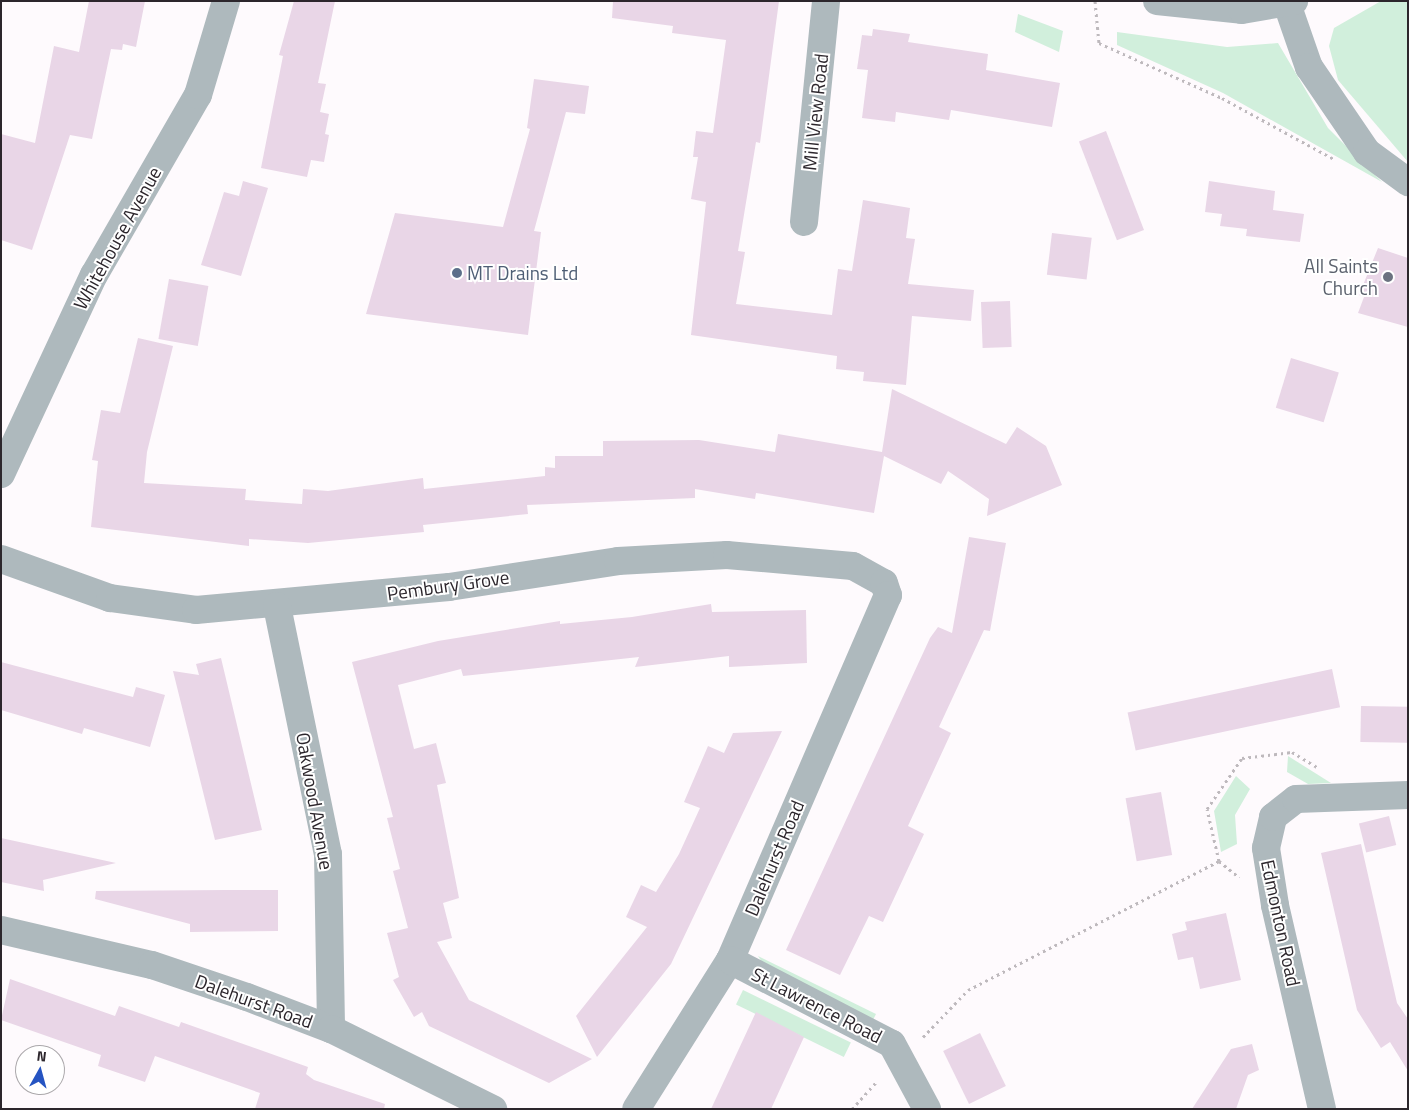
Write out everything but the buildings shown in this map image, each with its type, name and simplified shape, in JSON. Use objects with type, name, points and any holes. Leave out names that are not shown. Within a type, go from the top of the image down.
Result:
[{"type":"street","name":"Whitehouse Avenue","points":[[1,474],[94,275],[198,95],[226,1]]},
{"type":"street","name":"Mill View Road","points":[[804,222],[826,1]]},
{"type":"street","points":[[1158,1],[1242,10],[1290,3],[1308,68],[1367,152],[1408,182]]},
{"type":"street","name":"Pembury Grove","points":[[1,560],[110,598],[196,610],[277,606],[449,587],[618,561],[727,556],[853,566],[884,583],[888,595]]},
{"type":"street","name":"Dalehurst Road","points":[[636,1109],[730,960],[888,595]]},
{"type":"street","name":"Oakwood Avenue","points":[[277,606],[328,854],[331,1029]]},
{"type":"street","name":"Edmonton Road","points":[[1322,1109],[1275,905],[1266,848],[1273,817],[1296,799],[1408,795]]},
{"type":"street","name":"Dalehurst Road","points":[[1,930],[152,965],[331,1029],[493,1109]]},
{"type":"street","name":"St Lawrence Road","points":[[730,960],[892,1044],[927,1109]]},
{"type":"path","points":[[1094,1],[1099,43],[1222,98],[1336,161]]},
{"type":"path","points":[[852,1109],[900,1056],[968,990],[1219,861],[1275,905]]},
{"type":"green space","points":[[1381,1],[1408,1],[1408,162],[1338,80],[1329,46],[1334,28]]},
{"type":"green space","points":[[1018,14],[1063,31],[1059,52],[1015,32]]},
{"type":"green space","points":[[1117,32],[1227,47],[1278,43],[1328,128],[1382,182],[1223,93],[1117,45]]},
{"type":"green space","points":[[1288,756],[1331,783],[1308,784],[1287,772]]},
{"type":"green space","points":[[1236,776],[1250,789],[1235,815],[1237,844],[1221,852],[1214,811]]},
{"type":"green space","points":[[758,956],[876,1014],[873,1020],[762,962]]},
{"type":"green space","points":[[743,990],[851,1043],[844,1057],[736,1004]]},
{"type":"place","name":"MT Drains Ltd","points":[[457,273]]},
{"type":"place","name":"All Saints Church","points":[[1388,277]]}]
